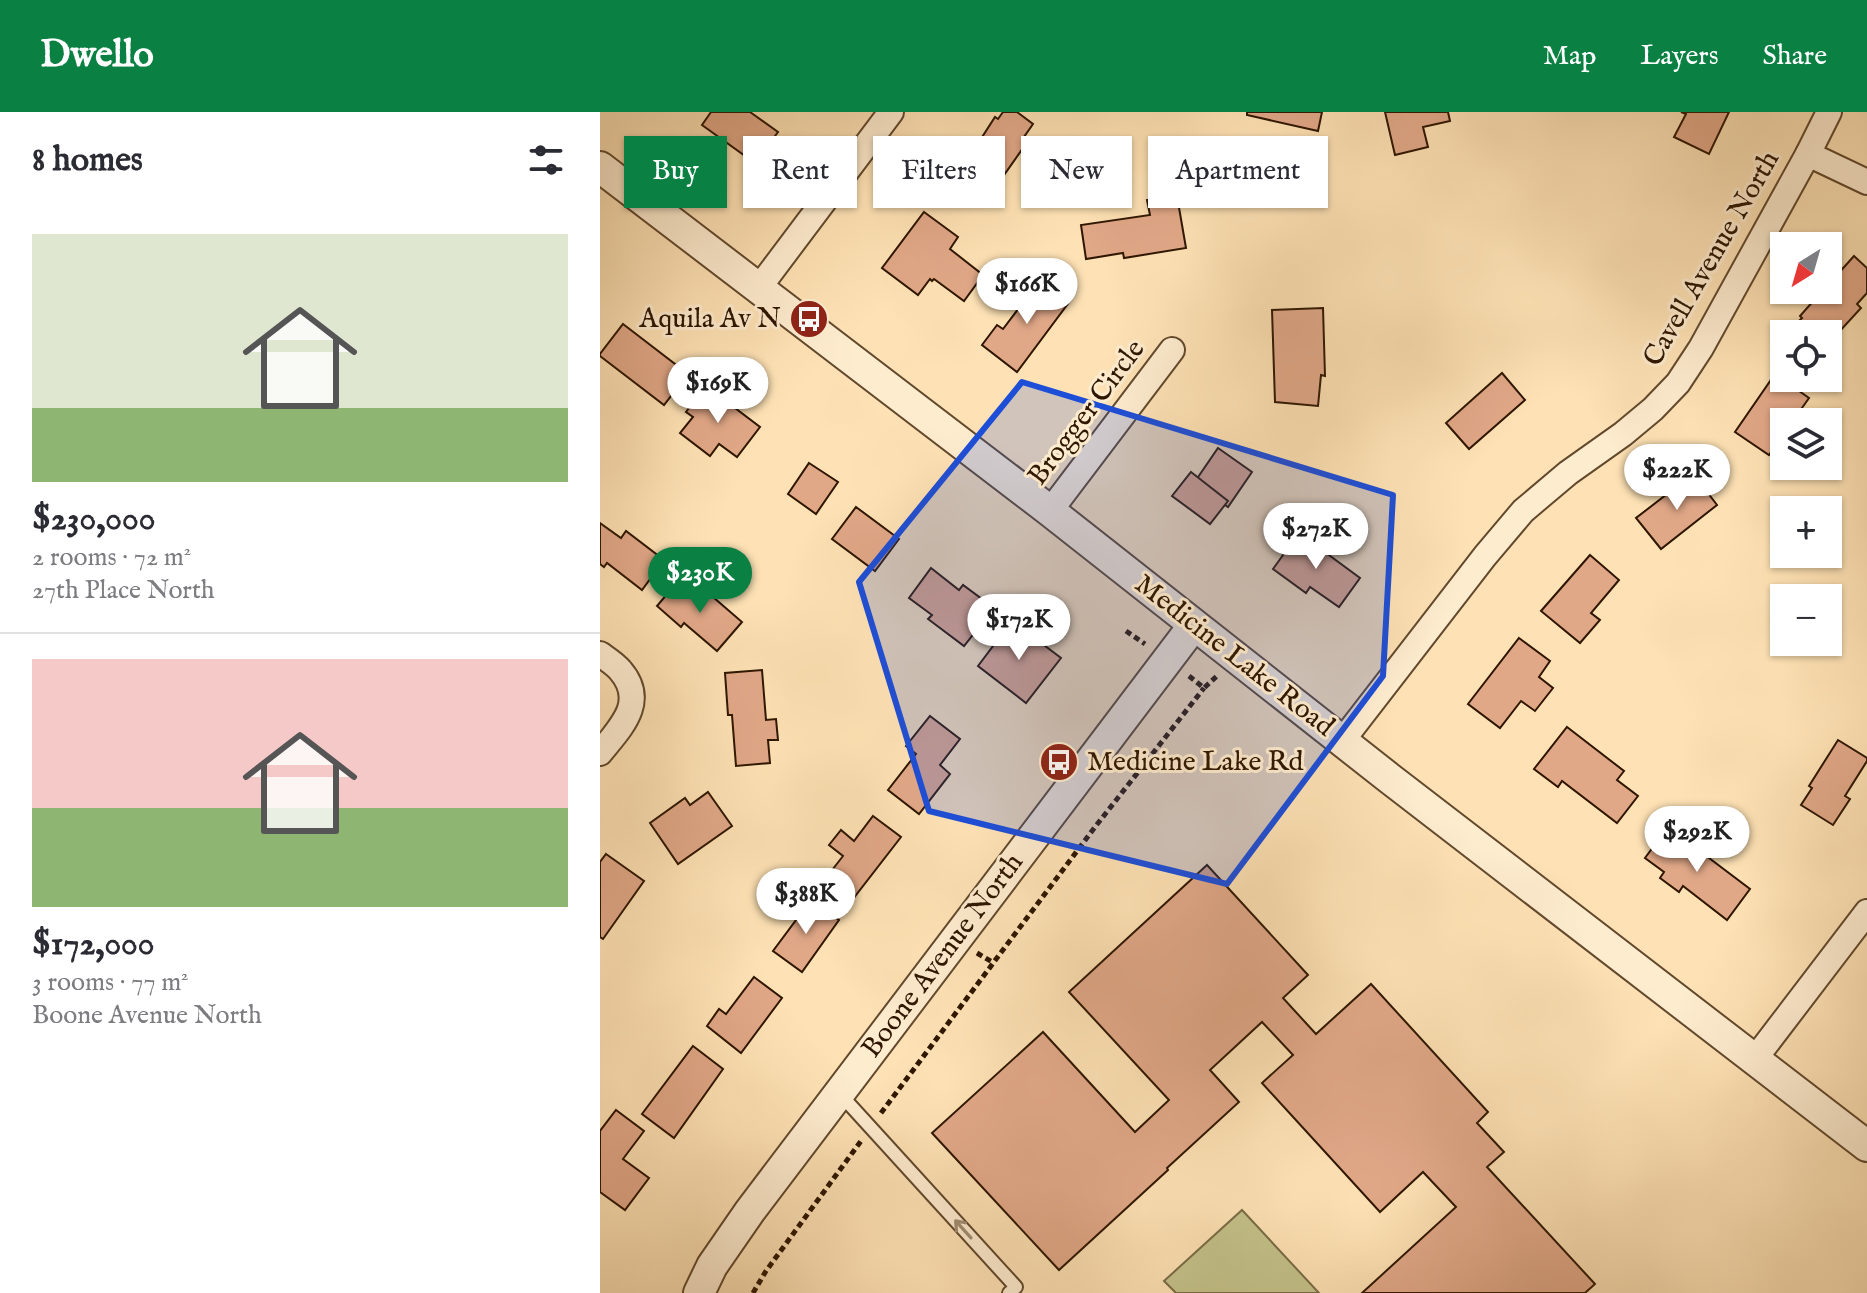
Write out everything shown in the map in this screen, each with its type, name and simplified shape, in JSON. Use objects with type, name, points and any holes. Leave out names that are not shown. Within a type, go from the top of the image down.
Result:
[{"type":"street","points":[[758,289],[891,112]]},
{"type":"street","name":"Cavell Avenue North","points":[[1342,741],[1523,511],[1568,473],[1623,434],[1678,383],[1701,348],[1829,112]]},
{"type":"street","points":[[1808,154],[1867,182]]},
{"type":"street","name":"Medicine Lake Road","points":[[600,167],[1050,511],[1342,741],[1867,1146]]},
{"type":"street","name":"Brogger Circle","points":[[1050,511],[1172,350]]},
{"type":"street","name":"Boone Avenue North","points":[[699,1293],[719,1255],[839,1093],[1194,625]]},
{"type":"street","points":[[600,654],[620,669],[632,688],[630,715],[600,753]]},
{"type":"street","points":[[1754,1060],[1867,912]]},
{"type":"lane","points":[[839,1093],[1016,1287],[1009,1293]]},
{"type":"path","points":[[753,1293],[783,1246],[870,1128],[1095,827],[1204,688]]},
{"type":"highlighted area","points":[[1022,382],[1393,495],[1383,676],[1227,884],[929,811],[859,582]]},
{"type":"shaded area","points":[[1242,1210],[1319,1293],[1176,1293],[1164,1281]]},
{"type":"building","points":[[711,112],[750,112],[778,132],[775,136],[743,136],[743,154],[727,143],[727,136],[717,136],[702,125]]},
{"type":"building","points":[[1003,112],[1017,112],[1033,124],[1025,136],[1021,136],[1021,151],[1005,174],[1005,136],[983,136],[995,117],[998,119]]},
{"type":"building","points":[[1247,112],[1322,112],[1318,131],[1247,115]]},
{"type":"building","points":[[1385,112],[1448,112],[1450,121],[1423,127],[1428,147],[1395,155]]},
{"type":"building","points":[[1681,112],[1729,112],[1709,154],[1674,137],[1686,114]]},
{"type":"building","points":[[1149,208],[1179,208],[1186,248],[1124,258],[1123,253],[1086,259],[1081,225],[1150,215]]},
{"type":"building","points":[[924,212],[958,237],[950,249],[983,275],[964,301],[934,279],[930,279],[918,295],[882,268]]},
{"type":"building","points":[[1854,256],[1867,268],[1867,293],[1857,304],[1861,308],[1842,329],[1842,320],[1800,320],[1811,304],[1842,304],[1842,269]]},
{"type":"building","points":[[1041,279],[1070,301],[1017,372],[982,345],[997,325],[1003,329]]},
{"type":"building","points":[[1323,308],[1325,376],[1321,375],[1318,406],[1275,402],[1272,310]]},
{"type":"building","points":[[623,324],[688,374],[664,405],[600,356]]},
{"type":"building","points":[[1502,373],[1525,400],[1469,449],[1446,423]]},
{"type":"building","points":[[1770,381],[1770,392],[1800,392],[1809,398],[1802,408],[1770,408],[1769,455],[1735,432]]},
{"type":"building","points":[[706,386],[760,427],[737,457],[719,444],[710,456],[680,433],[693,417],[686,412]]},
{"type":"building","points":[[1218,448],[1252,472],[1228,507],[1194,483]]},
{"type":"building","points":[[809,463],[838,482],[816,514],[788,494]]},
{"type":"building","points":[[1191,472],[1228,501],[1210,524],[1172,496]]},
{"type":"building","points":[[1695,476],[1717,505],[1661,549],[1636,518]]},
{"type":"building","points":[[856,507],[899,539],[875,571],[832,539]]},
{"type":"building","points":[[600,523],[621,538],[626,531],[664,560],[642,590],[607,563],[604,567],[600,564]]},
{"type":"building","points":[[1299,533],[1360,578],[1339,607],[1310,587],[1306,593],[1273,569]]},
{"type":"building","points":[[1590,555],[1619,580],[1591,613],[1600,620],[1580,643],[1541,611]]},
{"type":"building","points":[[931,568],[959,590],[963,585],[994,608],[964,646],[928,619],[932,615],[909,598]]},
{"type":"building","points":[[679,580],[699,599],[706,591],[742,622],[717,651],[684,623],[681,627],[657,606]]},
{"type":"building","points":[[1012,621],[1061,658],[1026,703],[978,666]]},
{"type":"building","points":[[1519,638],[1550,661],[1539,677],[1553,688],[1535,711],[1521,701],[1500,728],[1468,704]]},
{"type":"building","points":[[762,670],[766,720],[776,719],[778,740],[768,740],[770,763],[736,766],[725,673]]},
{"type":"building","points":[[930,716],[960,739],[940,765],[950,774],[919,814],[888,790],[916,754],[906,746]]},
{"type":"building","points":[[1567,727],[1624,771],[1617,780],[1638,796],[1617,823],[1562,781],[1558,787],[1534,769]]},
{"type":"building","points":[[1838,740],[1867,758],[1867,761],[1845,796],[1850,799],[1833,825],[1801,805],[1812,788],[1809,786]]},
{"type":"building","points":[[708,792],[732,826],[678,864],[650,823],[685,798],[690,805]]},
{"type":"building","points":[[873,816],[901,837],[849,904],[822,883],[843,856],[829,845],[841,830],[854,841]]},
{"type":"building","points":[[1668,827],[1750,889],[1727,920],[1683,886],[1679,892],[1660,878],[1664,872],[1645,858]]},
{"type":"building","points":[[606,854],[644,881],[603,939],[600,937],[600,862]]},
{"type":"building","points":[[1207,865],[1308,975],[1283,998],[1316,1034],[1371,984],[1488,1112],[1477,1123],[1504,1152],[1487,1167],[1595,1284],[1585,1293],[1362,1293],[1456,1207],[1423,1172],[1380,1212],[1262,1083],[1293,1055],[1262,1022],[1210,1070],[1239,1102],[1059,1270],[932,1133],[1043,1032],[1135,1132],[1169,1100],[1069,992]]},
{"type":"building","points":[[811,900],[839,920],[802,972],[773,951]]},
{"type":"building","points":[[754,977],[782,998],[741,1053],[707,1026],[719,1009],[726,1014]]},
{"type":"building","points":[[693,1046],[723,1069],[674,1138],[642,1114]]},
{"type":"building","points":[[616,1110],[644,1131],[623,1159],[649,1178],[625,1210],[600,1192],[600,1131]]},
{"type":"place","name":"Aquila Av N","points":[[809,319]]},
{"type":"place","name":"Medicine Lake Rd","points":[[1059,762]]}]
